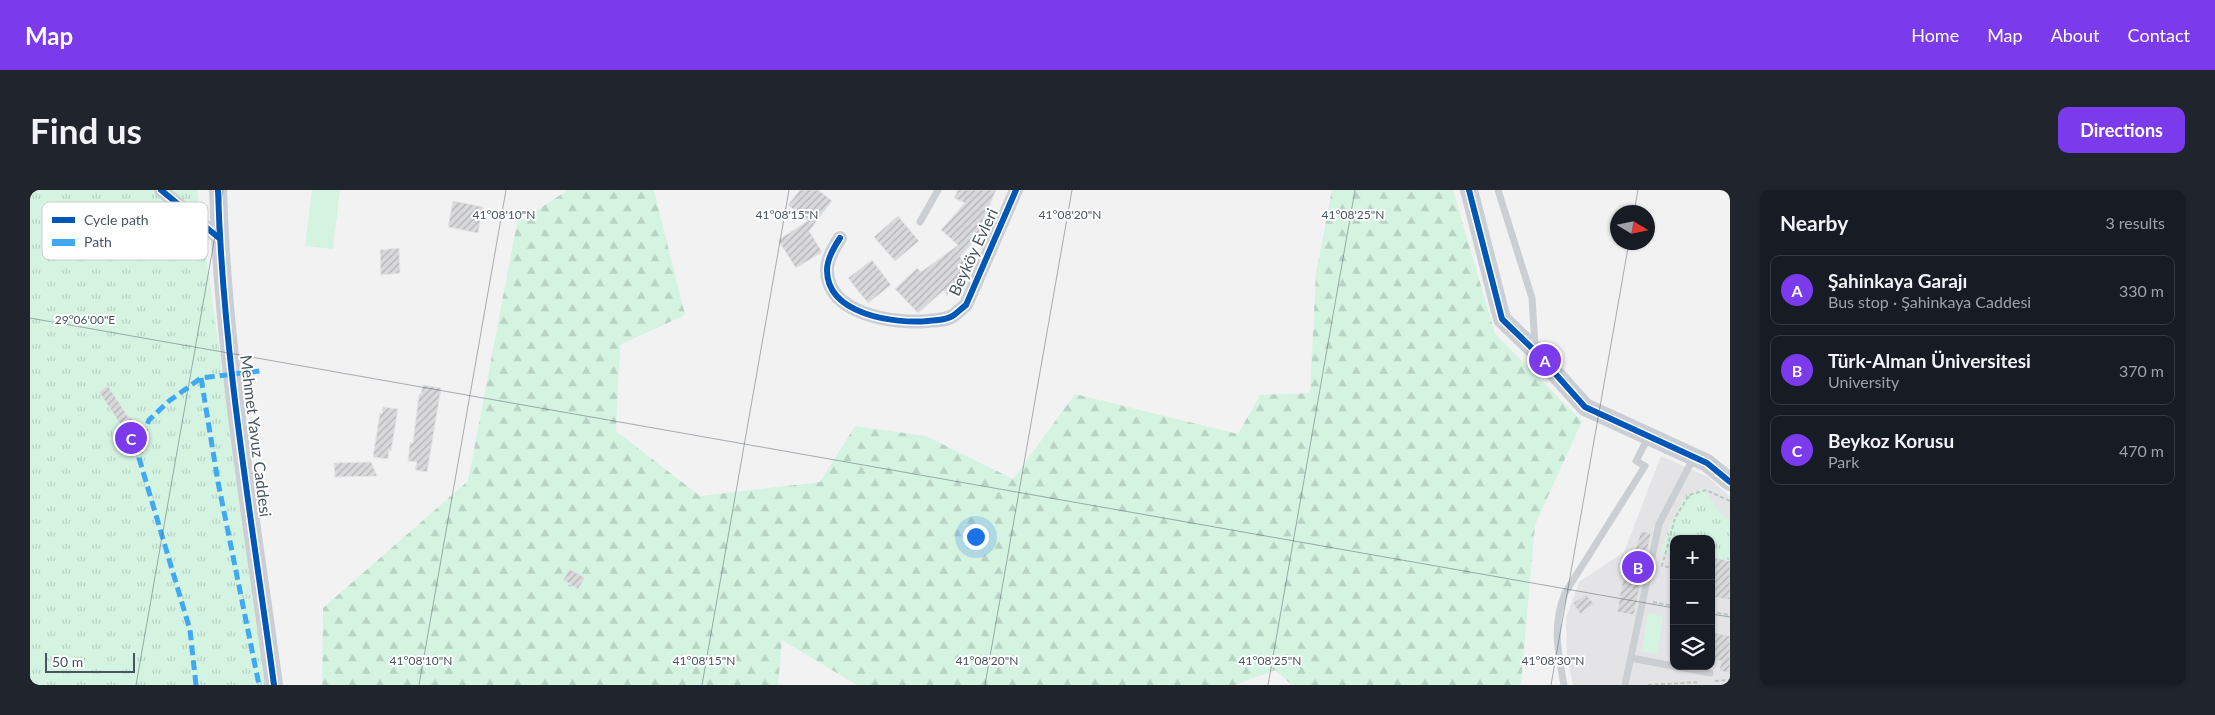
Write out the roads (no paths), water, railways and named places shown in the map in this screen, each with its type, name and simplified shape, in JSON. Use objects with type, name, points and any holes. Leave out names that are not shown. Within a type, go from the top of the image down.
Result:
[{"type":"street","points":[[160,190],[175,202]]},
{"type":"street","name":"Mehmet Yavuz Caddesi","points":[[218,190],[219,238],[233,376],[274,685]]},
{"type":"street","name":"Beyköy Evleri","points":[[840,238],[832,251],[827,269],[830,286],[842,302],[877,318],[907,323],[939,320],[954,316],[966,305],[1016,190]]},
{"type":"street","points":[[1469,190],[1502,319],[1535,351],[1585,407],[1707,463],[1730,482]]},
{"type":"street","points":[[208,229],[219,238]]},
{"type":"lane","points":[[920,222],[938,190]]},
{"type":"lane","points":[[1498,190],[1532,298],[1535,351]]},
{"type":"lane","points":[[1564,685],[1556,645],[1556,630],[1560,606],[1565,593],[1644,466],[1636,461],[1648,437]]},
{"type":"lane","points":[[1625,685],[1659,524],[1694,457]]},
{"type":"lane","points":[[1631,658],[1711,677]]},
{"type":"place","name":"Şahinkaya Garajı","points":[[1545,360]]},
{"type":"place","name":"Beykoz Korusu","points":[[131,438]]},
{"type":"place","name":"Türk-Alman Üniversitesi","points":[[1638,567]]}]
